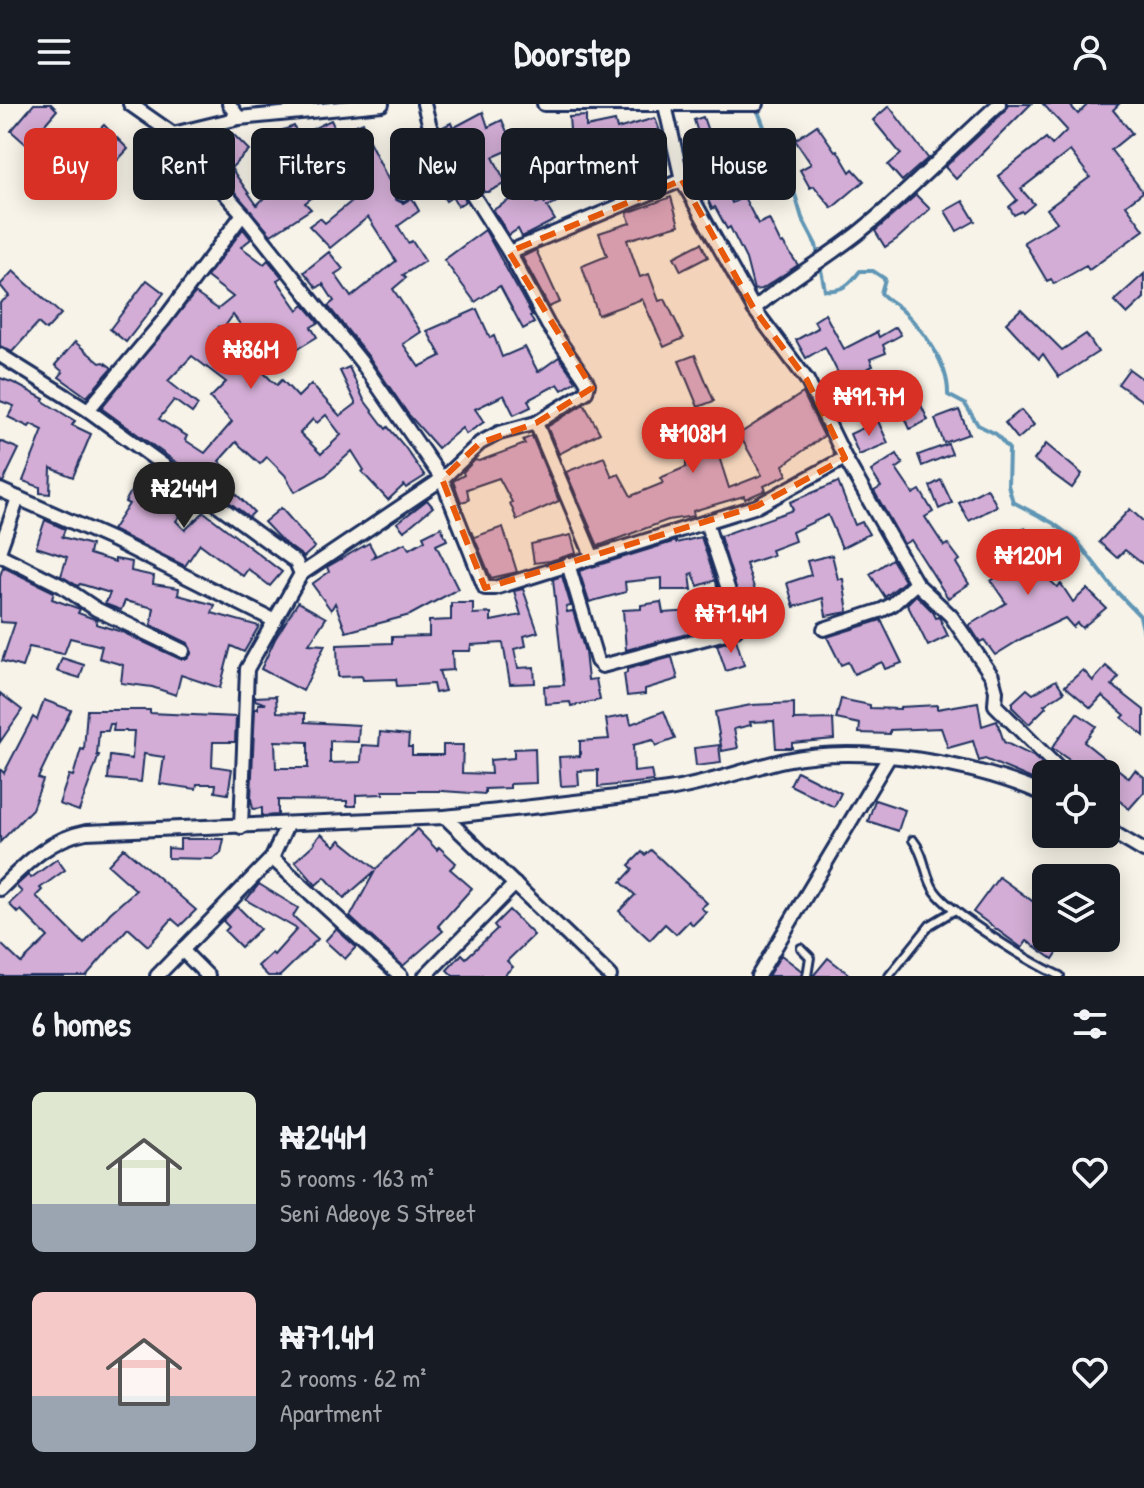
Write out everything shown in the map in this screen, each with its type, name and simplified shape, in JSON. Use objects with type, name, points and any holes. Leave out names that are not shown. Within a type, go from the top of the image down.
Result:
[{"type":"street","points":[[130,104],[164,128]]},
{"type":"street","points":[[229,104],[239,118]]},
{"type":"street","points":[[198,128],[239,118],[382,104]]},
{"type":"street","points":[[241,827],[247,669],[301,574],[442,479],[480,443],[499,433],[536,423],[586,392],[588,384],[548,325],[509,252],[430,127],[424,104]]},
{"type":"street","points":[[544,104],[757,104]]},
{"type":"street","points":[[754,309],[783,283],[796,278],[862,230],[999,104]]},
{"type":"street","points":[[665,105],[682,180],[754,309],[807,380],[845,458],[916,583],[951,616],[992,676],[996,691],[995,705],[1050,760]]},
{"type":"street","points":[[509,252],[682,180]]},
{"type":"street","points":[[231,200],[362,363],[442,479],[485,588],[495,588],[757,506],[845,458]]},
{"type":"street","points":[[88,410],[163,321],[243,214]]},
{"type":"street","points":[[0,355],[88,410],[296,562],[301,574]]},
{"type":"street","points":[[536,423],[593,558]]},
{"type":"street","points":[[0,490],[113,540],[275,621]]},
{"type":"street","points":[[18,498],[0,552],[62,586],[96,609],[183,651]]},
{"type":"street","points":[[568,564],[597,661],[602,666],[729,632],[736,629],[739,622],[706,522]]},
{"type":"street","points":[[824,629],[882,610],[916,583]]},
{"type":"street","points":[[0,889],[35,855],[65,836],[86,832],[445,817],[710,783],[809,756],[889,757],[994,774],[1032,789]]},
{"type":"street","points":[[758,976],[889,757]]},
{"type":"street","points":[[445,817],[610,976]]},
{"type":"street","points":[[157,976],[272,858],[287,825]]},
{"type":"street","points":[[1120,837],[1144,851]]},
{"type":"street","points":[[272,858],[401,976]]},
{"type":"street","points":[[425,976],[515,884]]},
{"type":"street","points":[[183,951],[208,976]]},
{"type":"lane","points":[[913,840],[924,857],[929,882],[944,903],[1035,965],[1060,976]]},
{"type":"lane","points":[[889,976],[930,925],[955,910]]},
{"type":"lane","points":[[801,948],[810,957],[807,976]]},
{"type":"highlighted area","points":[[682,180],[754,309],[807,380],[845,458],[757,506],[485,588],[442,479],[480,443],[536,423],[592,388],[509,252]]},
{"type":"building","points":[[34,104],[51,104],[57,110],[42,128],[24,128],[24,142],[11,131]]},
{"type":"building","points":[[1008,104],[1031,104],[956,179],[945,167],[1005,111]]},
{"type":"building","points":[[1043,104],[1069,104],[1078,114],[1088,104],[1119,104],[1113,110],[1132,133],[1111,150],[1143,192],[1126,205],[1144,230],[1089,270],[1086,266],[1054,284],[1051,279],[1047,281],[1024,242],[1057,222],[1047,209],[1090,177],[1070,151],[1021,189],[1034,204],[1023,213],[1014,215],[1009,207],[1017,200],[998,176],[1046,138],[1052,145],[1067,130]]},
{"type":"building","points":[[889,106],[928,158],[902,181],[888,165],[901,154],[873,120]]},
{"type":"building","points":[[483,112],[488,127],[502,120],[505,128],[501,128],[501,154],[493,157],[501,173],[501,186],[485,192],[485,128],[453,128]]},
{"type":"building","points":[[586,116],[586,127],[615,121],[617,128],[570,128],[569,117]]},
{"type":"building","points":[[703,117],[707,128],[696,128],[694,120]]},
{"type":"building","points":[[655,118],[659,128],[620,128]]},
{"type":"building","points":[[331,120],[335,128],[314,128]]},
{"type":"building","points":[[363,122],[365,128],[349,128]]},
{"type":"building","points":[[817,125],[850,172],[853,169],[864,181],[832,208],[814,186],[810,188],[800,170],[811,164],[796,139]]},
{"type":"building","points":[[235,136],[249,150],[235,164]]},
{"type":"building","points":[[117,138],[128,149],[117,161]]},
{"type":"building","points":[[374,151],[390,180],[390,200],[403,203],[413,200],[419,211],[398,226],[408,243],[412,241],[425,261],[403,275],[406,278],[393,289],[421,332],[403,344],[419,367],[441,356],[427,331],[477,309],[490,338],[494,336],[502,357],[525,347],[538,372],[559,357],[576,381],[562,390],[558,384],[528,400],[531,407],[514,415],[504,395],[475,409],[484,422],[466,434],[462,428],[438,448],[408,414],[369,357],[328,306],[334,301],[323,284],[317,288],[304,272],[329,252],[343,269],[335,274],[351,297],[396,261],[368,217],[330,248],[309,226],[320,218],[325,223],[353,200],[374,200]]},
{"type":"building","points":[[235,174],[257,205],[262,200],[309,200],[305,203],[311,209],[271,235],[235,192]]},
{"type":"building","points":[[916,195],[930,209],[885,247],[875,231]]},
{"type":"building","points":[[671,197],[679,225],[627,240],[640,277],[649,274],[659,301],[665,299],[684,338],[664,347],[642,299],[598,315],[582,266],[607,256],[599,233],[630,223],[627,213]]},
{"type":"building","points":[[510,200],[536,200],[545,204],[544,200],[560,200],[547,207],[555,220],[522,237],[518,229],[509,235],[493,210]]},
{"type":"building","points":[[708,200],[731,200],[732,203],[746,200],[758,224],[769,219],[781,244],[798,265],[762,289],[754,290],[746,259],[730,227],[727,229],[715,207],[712,209]]},
{"type":"building","points":[[963,201],[975,221],[957,231],[945,211]]},
{"type":"building","points":[[243,229],[251,239],[241,247],[264,264],[268,260],[282,277],[277,280],[298,310],[304,305],[316,319],[318,323],[311,327],[317,337],[289,354],[284,363],[259,349],[233,315],[223,329],[218,326],[222,331],[211,347],[240,368],[250,359],[277,385],[282,380],[298,397],[311,384],[340,416],[356,404],[340,371],[349,367],[364,400],[386,429],[388,427],[404,446],[425,476],[406,488],[404,485],[388,500],[362,472],[364,470],[352,451],[326,475],[295,492],[285,475],[267,457],[260,464],[236,442],[219,461],[224,466],[210,482],[189,464],[186,468],[173,460],[101,408],[195,293],[218,309],[233,297],[207,277]],"holes":[[[192,356],[226,382],[210,398],[232,422],[205,453],[185,440],[187,436],[159,419],[174,400],[192,413],[198,405],[168,381]],[[326,415],[341,435],[321,454],[300,433],[313,419],[317,423]]]},
{"type":"building","points":[[485,230],[532,315],[534,323],[523,329],[500,286],[475,302],[444,260]]},
{"type":"building","points":[[701,243],[708,257],[681,271],[674,257]]},
{"type":"building","points":[[536,250],[560,302],[549,307],[522,257]]},
{"type":"building","points":[[13,271],[61,314],[46,330],[38,323],[12,352],[0,346],[0,303],[9,296],[0,285]]},
{"type":"building","points":[[1144,274],[1144,298],[1127,314],[1114,301]]},
{"type":"building","points":[[147,280],[164,293],[126,342],[110,329]]},
{"type":"building","points":[[1021,309],[1062,350],[1086,334],[1098,352],[1059,377],[1043,354],[1039,359],[1006,323]]},
{"type":"building","points":[[825,314],[844,349],[877,332],[879,337],[896,327],[901,335],[883,345],[886,353],[870,359],[873,366],[842,381],[825,347],[806,358],[796,340],[818,328],[814,321]]},
{"type":"building","points":[[75,342],[100,363],[104,362],[112,368],[87,397],[59,377],[63,372],[55,365]]},
{"type":"building","points":[[695,355],[714,401],[698,407],[679,361]]},
{"type":"building","points":[[1129,369],[1144,380],[1144,402],[1118,384]]},
{"type":"building","points":[[0,378],[44,399],[75,421],[72,425],[91,434],[73,477],[51,468],[50,494],[40,493],[40,487],[23,481],[43,430],[8,417],[14,406],[0,401]]},
{"type":"building","points":[[914,390],[928,420],[910,429],[896,399]]},
{"type":"building","points":[[803,393],[824,436],[783,465],[787,475],[764,486],[766,490],[745,499],[744,496],[693,511],[694,516],[668,520],[598,546],[566,472],[604,457],[612,477],[619,474],[631,496],[663,483],[660,478],[686,467],[686,459],[674,432],[707,419],[729,488],[762,475],[739,434]]},
{"type":"building","points":[[584,404],[600,433],[559,454],[547,427]]},
{"type":"building","points":[[959,410],[969,434],[944,443],[935,419]]},
{"type":"building","points":[[1021,410],[1034,425],[1018,439],[1005,423]]},
{"type":"building","points":[[878,421],[888,443],[859,455],[850,434]]},
{"type":"building","points":[[532,436],[559,501],[517,520],[512,502],[499,478],[467,489],[469,500],[461,502],[453,481],[464,475],[463,472],[475,460],[525,444],[523,440]]},
{"type":"building","points":[[0,441],[19,449],[3,482],[0,481]]},
{"type":"building","points":[[948,444],[952,454],[922,466],[918,455]]},
{"type":"building","points":[[1046,444],[1082,474],[1072,488],[1034,460]]},
{"type":"building","points":[[897,454],[903,464],[896,469],[913,494],[920,490],[933,512],[925,517],[944,546],[948,544],[960,560],[956,563],[969,584],[948,598],[911,540],[904,544],[874,491],[881,487],[871,471]]},
{"type":"building","points":[[144,469],[163,480],[161,483],[193,501],[176,521],[185,530],[204,512],[282,572],[270,586],[248,569],[243,576],[200,544],[185,566],[112,530],[129,504],[125,502]]},
{"type":"building","points":[[941,480],[952,503],[939,509],[930,486]]},
{"type":"building","points":[[838,482],[855,525],[862,522],[869,534],[842,548],[828,515],[792,532],[795,541],[771,550],[773,555],[746,564],[765,620],[747,625],[720,536],[793,510],[790,502]]},
{"type":"building","points":[[229,487],[254,512],[249,517],[221,496]]},
{"type":"building","points":[[987,488],[997,506],[969,521],[959,503]]},
{"type":"building","points":[[427,500],[433,507],[404,531],[397,523]]},
{"type":"building","points":[[281,508],[315,547],[304,557],[282,541],[264,522]]},
{"type":"building","points":[[1130,509],[1144,522],[1144,565],[1125,550],[1117,558],[1099,542]]},
{"type":"building","points":[[45,520],[65,529],[62,537],[91,545],[89,554],[115,562],[115,559],[132,562],[131,571],[154,576],[153,584],[179,588],[178,595],[215,605],[212,613],[259,626],[244,652],[231,646],[220,688],[181,675],[176,695],[152,687],[121,683],[123,665],[99,658],[102,646],[70,638],[64,654],[29,647],[22,667],[2,661],[15,623],[0,622],[0,576],[3,567],[54,592],[52,599],[80,609],[78,613],[97,620],[96,624],[122,632],[180,659],[187,659],[191,654],[188,643],[151,625],[154,608],[125,601],[121,610],[105,604],[110,593],[78,586],[61,576],[67,557],[36,547]]},
{"type":"building","points":[[441,527],[447,540],[436,545],[458,589],[410,615],[346,632],[335,603],[331,610],[312,584],[329,572],[327,567],[369,543],[375,554],[373,557],[405,543],[409,549],[425,540],[423,536]]},
{"type":"building","points":[[503,527],[517,572],[491,578],[474,537]]},
{"type":"building","points":[[1025,528],[1041,554],[1037,556],[1048,566],[1042,573],[1057,587],[1061,584],[1073,602],[1087,589],[1106,608],[1082,628],[1077,623],[1073,627],[1065,618],[995,655],[984,640],[980,642],[969,625],[1006,603],[991,581],[1002,573],[989,546]]},
{"type":"building","points":[[571,535],[576,553],[534,563],[531,544]]},
{"type":"building","points":[[701,537],[715,580],[698,586],[693,573],[690,574],[692,590],[662,590],[662,578],[625,582],[626,592],[589,602],[579,571],[676,541]]},
{"type":"building","points":[[832,555],[838,579],[843,579],[848,612],[826,616],[823,598],[794,607],[787,583],[811,575],[807,561]]},
{"type":"building","points":[[892,559],[905,581],[885,597],[870,574]]},
{"type":"building","points":[[562,576],[571,606],[566,607],[567,612],[573,611],[585,652],[588,680],[596,679],[600,700],[571,706],[570,702],[545,704],[544,686],[564,685],[553,579]]},
{"type":"building","points":[[716,583],[726,612],[720,613]]},
{"type":"building","points":[[523,589],[538,632],[524,636],[526,646],[514,649],[518,668],[534,667],[535,683],[510,684],[503,643],[471,645],[470,651],[452,651],[453,670],[439,671],[445,691],[435,693],[433,684],[397,686],[396,679],[338,677],[337,645],[392,643],[392,637],[429,636],[429,621],[451,620],[451,603],[473,603],[473,614],[491,613],[491,621],[521,615],[514,591]]},
{"type":"building","points":[[916,595],[936,618],[939,617],[948,636],[928,646],[907,604]]},
{"type":"building","points":[[298,602],[326,618],[309,644],[325,645],[303,691],[261,669]]},
{"type":"building","points":[[661,602],[663,613],[693,611],[695,632],[626,650],[623,610],[641,609],[641,605]]},
{"type":"building","points":[[881,620],[902,663],[885,669],[882,662],[854,674],[848,662],[841,665],[827,637]]},
{"type":"building","points":[[736,639],[744,665],[726,671],[717,645]]},
{"type":"building","points":[[672,657],[678,679],[645,689],[645,694],[627,696],[624,674],[627,669]]},
{"type":"building","points":[[62,658],[84,665],[80,678],[57,671]]},
{"type":"building","points":[[1106,666],[1119,677],[1112,685],[1144,710],[1144,736],[1102,696],[1091,708],[1065,686],[1083,670],[1093,681]]},
{"type":"building","points":[[1056,680],[1064,692],[1044,705],[1046,707],[1029,724],[1012,707],[1012,703],[1027,689],[1033,694]]},
{"type":"building","points":[[0,693],[22,710],[0,742]]},
{"type":"building","points":[[276,696],[277,712],[305,713],[305,722],[359,725],[358,742],[330,741],[330,763],[361,762],[362,745],[379,746],[380,732],[409,735],[408,747],[412,747],[412,755],[443,755],[443,745],[463,745],[462,773],[491,774],[490,760],[514,758],[514,749],[535,748],[536,783],[485,789],[485,794],[383,791],[383,794],[356,795],[356,806],[347,806],[347,801],[278,800],[278,815],[262,816],[262,808],[253,809],[251,799],[255,709],[258,709],[258,704],[266,704],[255,700],[255,697]],"holes":[[[275,741],[308,742],[308,768],[276,768]]]},
{"type":"building","points":[[841,699],[870,705],[870,708],[900,709],[937,705],[937,709],[978,702],[982,726],[997,721],[1004,742],[1037,760],[1032,760],[1032,779],[985,759],[979,761],[973,741],[948,748],[941,728],[890,730],[890,734],[859,733],[860,724],[836,719]]},
{"type":"building","points":[[44,700],[71,710],[38,778],[43,780],[32,809],[0,842],[0,769],[4,773],[33,717],[37,720]]},
{"type":"building","points":[[794,703],[794,720],[833,719],[834,739],[792,743],[792,748],[776,748],[774,721],[750,722],[751,725],[734,729],[738,748],[722,751],[715,712],[751,705]]},
{"type":"building","points":[[87,710],[150,710],[150,713],[236,717],[235,742],[213,742],[212,766],[232,769],[228,794],[215,792],[216,784],[197,784],[196,789],[160,784],[164,757],[144,754],[141,782],[108,779],[110,756],[132,759],[134,731],[113,731],[114,724],[110,724],[108,731],[99,731],[99,755],[79,811],[59,804],[69,775],[73,776],[81,749],[84,750]]},
{"type":"building","points":[[664,711],[675,739],[656,746],[653,740],[633,745],[634,772],[651,770],[653,781],[598,787],[598,770],[578,771],[579,785],[561,786],[559,757],[580,756],[580,741],[609,739],[606,719],[629,715],[631,724]]},
{"type":"building","points":[[1077,713],[1096,726],[1084,742],[1106,760],[1069,760],[1052,748]]},
{"type":"building","points":[[719,745],[721,763],[696,766],[694,748]]},
{"type":"building","points":[[1135,770],[1144,777],[1144,792],[1129,809],[1120,801],[1120,771],[1129,778]]},
{"type":"building","points":[[797,771],[841,793],[834,807],[790,785]]},
{"type":"building","points":[[875,800],[905,810],[898,831],[868,821]]},
{"type":"building","points":[[417,829],[437,850],[439,847],[456,863],[450,869],[472,888],[438,926],[443,931],[403,966],[350,917],[375,871],[344,898],[325,877],[316,885],[295,861],[321,834],[335,846],[340,840],[376,869]]},
{"type":"building","points":[[180,839],[224,839],[221,853],[212,859],[168,858],[168,848],[180,849]]},
{"type":"building","points":[[124,848],[196,910],[180,926],[172,919],[148,946],[128,928],[86,976],[0,976],[0,943],[21,963],[48,937],[21,910],[18,913],[9,904],[22,892],[16,886],[28,875],[31,878],[57,859],[65,870],[40,888],[42,890],[36,896],[84,944],[110,913],[136,890],[108,865]]},
{"type":"building","points":[[651,850],[707,903],[701,908],[706,912],[693,925],[689,921],[676,934],[665,924],[650,940],[619,911],[635,895],[621,882],[633,869],[629,865],[642,852],[645,855]]},
{"type":"building","points":[[999,877],[1032,901],[1032,944],[1027,941],[1022,948],[973,912]]},
{"type":"building","points":[[259,884],[298,908],[293,916],[318,939],[280,976],[268,976],[258,966],[272,953],[274,955],[297,929],[246,900]]},
{"type":"building","points":[[237,906],[260,929],[241,947],[225,931],[229,927],[223,921]]},
{"type":"building","points":[[509,910],[534,935],[507,961],[513,967],[503,976],[453,976],[447,970],[462,954],[466,958],[497,929],[494,925]]},
{"type":"building","points":[[336,929],[356,947],[345,959],[325,941]]},
{"type":"building","points":[[1043,952],[1058,952],[1053,959]]},
{"type":"building","points":[[781,955],[802,971],[801,976],[768,976]]},
{"type":"building","points":[[828,958],[851,976],[813,976]]},
{"type":"waterway","points":[[756,106],[782,174],[794,191],[802,218],[816,245],[825,290],[845,286],[860,271],[873,271],[885,279],[881,293],[901,309],[926,337],[944,371],[948,395],[965,404],[978,425],[996,434],[1009,449],[1008,485],[1013,502],[1053,523],[1077,541],[1114,589],[1140,616],[1144,633]]}]
